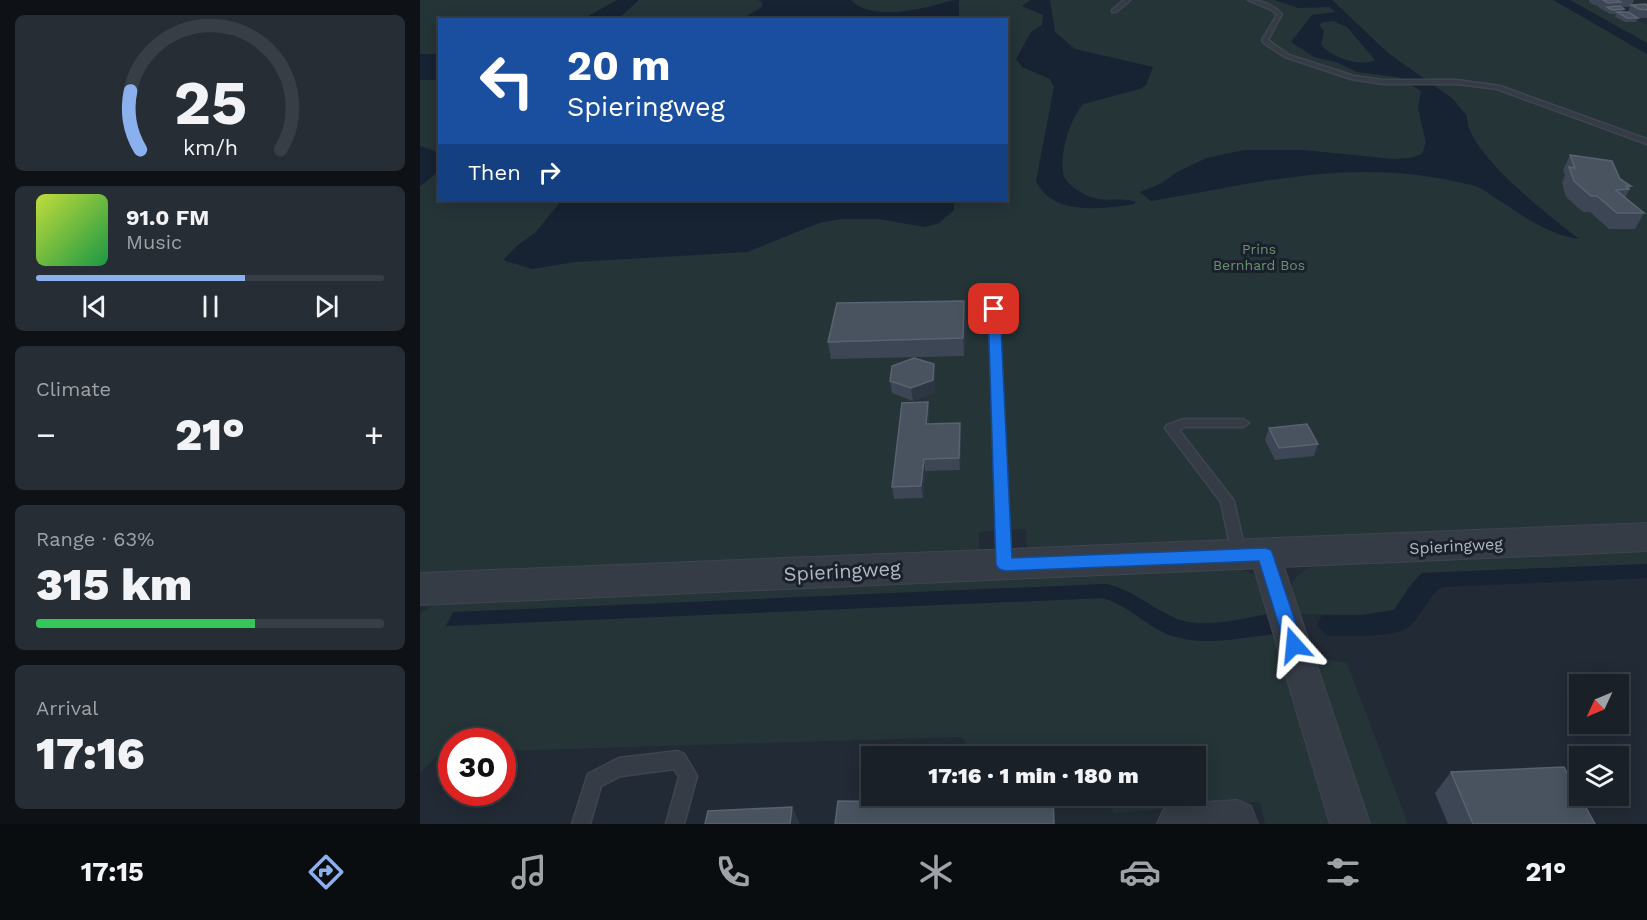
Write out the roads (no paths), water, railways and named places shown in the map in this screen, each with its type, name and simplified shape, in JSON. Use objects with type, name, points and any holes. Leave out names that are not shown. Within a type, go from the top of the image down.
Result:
[{"type":"street","name":"Spieringweg","points":[[420,589],[1647,537]]},
{"type":"street","points":[[1252,555],[1350,824]]},
{"type":"street","points":[[1177,824],[1237,820],[1238,824]]},
{"type":"lane","points":[[1114,11],[1127,0]]},
{"type":"lane","points":[[1251,0],[1274,9],[1280,15],[1265,40],[1287,56],[1353,78],[1407,83],[1471,83],[1498,87],[1647,142]]},
{"type":"lane","points":[[994,309],[1005,565]]},
{"type":"lane","points":[[1243,423],[1184,423],[1171,428],[1227,501],[1252,555]]},
{"type":"lane","points":[[581,824],[594,780],[619,767],[678,760],[688,776],[675,824]]},
{"type":"water","points":[[617,0],[639,0],[619,18],[585,18]]},
{"type":"water","points":[[758,0],[851,0],[867,9],[898,12],[959,0],[959,18],[744,18],[762,7],[762,2]]},
{"type":"water","points":[[1031,0],[1050,0],[1055,32],[1075,49],[1153,67],[1146,85],[1140,89],[1083,104],[1070,128],[1064,148],[1064,176],[1072,186],[1081,193],[1094,198],[1136,202],[1134,204],[1094,208],[1066,205],[1054,200],[1044,192],[1036,181],[1054,87],[1050,79],[1022,67],[1016,59],[1031,32],[1042,25],[1043,15],[1022,6]]},
{"type":"water","points":[[1275,0],[1332,0],[1388,53],[1453,99],[1467,116],[1470,131],[1494,165],[1531,200],[1579,239],[1558,234],[1539,225],[1478,187],[1433,177],[1352,172],[1312,175],[1151,201],[1140,192],[1160,184],[1179,171],[1207,158],[1244,150],[1303,150],[1393,159],[1410,158],[1422,154],[1426,142],[1418,109],[1421,91],[1398,77],[1357,72],[1336,62],[1314,57],[1291,42],[1312,15],[1336,12],[1329,7],[1298,8]],"holes":[[[1333,21],[1347,27],[1375,60],[1362,63],[1346,60],[1331,53],[1321,44],[1324,31],[1319,25],[1323,22]]]},
{"type":"water","points":[[1553,0],[1570,0],[1647,43],[1647,54]]},
{"type":"water","points":[[420,54],[438,54],[438,80],[420,80]]},
{"type":"water","points":[[420,146],[438,154],[438,168],[429,180],[420,186]]},
{"type":"water","points":[[561,201],[954,201],[954,210],[939,223],[925,227],[878,219],[842,219],[819,223],[747,252],[575,262],[532,269],[503,260],[535,233]]},
{"type":"water","points":[[1647,564],[1647,578],[1442,587],[1432,596],[1410,626],[1394,633],[1371,636],[1327,636],[1317,625],[1322,615],[1362,615],[1394,610],[1422,573]]},
{"type":"water","points":[[1107,584],[1184,621],[1221,623],[1269,614],[1274,634],[1213,641],[1184,639],[1155,628],[1124,607],[1103,598],[446,626],[453,612]]},
{"type":"park label","name":"Prins Bernhard Bos","points":[[1259,258]]}]
